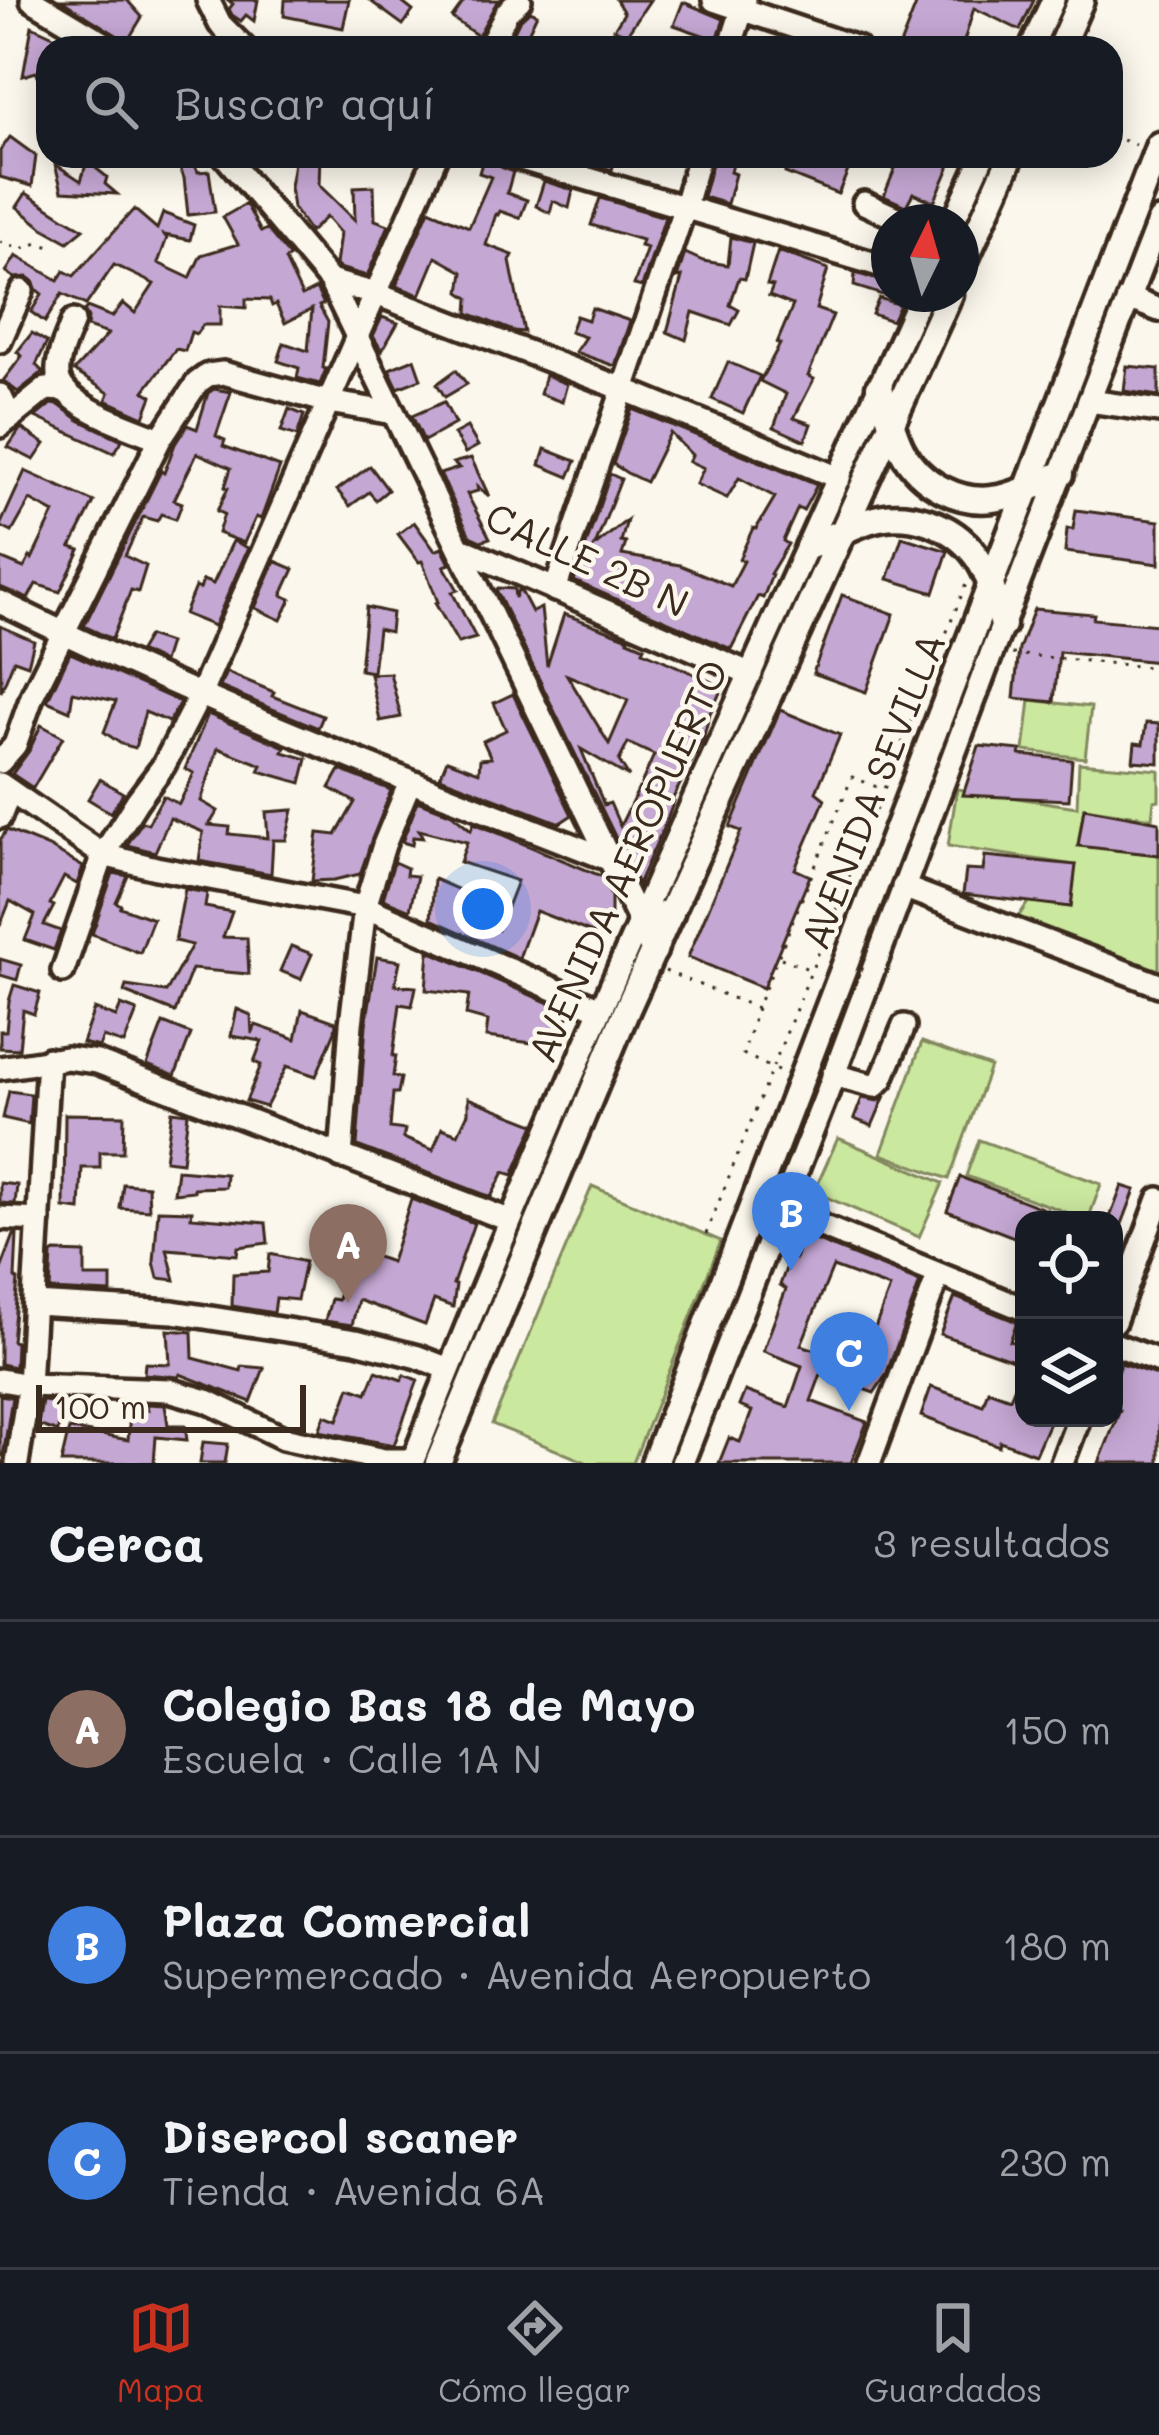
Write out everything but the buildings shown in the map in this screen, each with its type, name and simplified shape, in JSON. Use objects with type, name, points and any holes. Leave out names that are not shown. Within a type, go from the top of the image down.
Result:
[{"type":"main road","points":[[1065,36],[1081,0]]},
{"type":"main road","name":"AVENIDA SEVILLA","points":[[654,1463],[1159,145]]},
{"type":"main road","points":[[979,228],[1006,168]]},
{"type":"main road","points":[[421,1462],[657,960],[671,913],[942,312]]},
{"type":"main road","points":[[879,387],[902,449],[918,472],[941,490],[968,499],[996,499],[1061,474]]},
{"type":"main road","points":[[808,547],[871,520],[901,516],[930,521],[956,536],[977,557],[1003,625]]},
{"type":"main road","points":[[657,960],[639,920],[671,913]]},
{"type":"street","points":[[32,0],[92,36]]},
{"type":"street","points":[[208,0],[232,36]]},
{"type":"street","points":[[495,36],[507,12],[520,0]]},
{"type":"street","points":[[714,0],[744,5],[825,36]]},
{"type":"street","points":[[1036,36],[1053,0]]},
{"type":"street","points":[[734,36],[744,5]]},
{"type":"street","name":"CALLE 2B N","points":[[235,168],[331,281],[462,549],[751,674]]},
{"type":"street","points":[[63,971],[103,855],[164,765],[201,693],[431,168]]},
{"type":"street","points":[[550,168],[871,263]]},
{"type":"street","points":[[555,590],[696,168]]},
{"type":"street","points":[[961,204],[978,168]]},
{"type":"street","points":[[864,203],[871,206]]},
{"type":"street","points":[[682,1463],[1159,220]]},
{"type":"street","points":[[331,281],[623,389],[838,478]]},
{"type":"street","points":[[0,341],[22,291]]},
{"type":"street","points":[[1129,298],[1159,310]]},
{"type":"street","name":"AVENIDA AEROPUERTO","points":[[421,1462],[448,1369],[509,1220],[913,312]]},
{"type":"street","points":[[73,321],[60,355],[58,375],[64,390],[88,408],[160,439]]},
{"type":"street","points":[[0,762],[15,746],[32,694],[160,439],[197,383],[208,374],[223,374],[328,402],[394,413]]},
{"type":"street","points":[[0,395],[6,422],[46,389],[64,390]]},
{"type":"street","points":[[1089,401],[1159,410]]},
{"type":"street","points":[[462,549],[639,920]]},
{"type":"street","points":[[0,602],[410,782],[608,859]]},
{"type":"street","points":[[341,1157],[364,907],[410,782]]},
{"type":"street","points":[[0,817],[5,788],[103,855],[364,907],[600,1010]]},
{"type":"street","points":[[903,887],[1159,986]]},
{"type":"street","points":[[833,1075],[875,1086],[904,1026]]},
{"type":"street","points":[[17,1463],[29,1385],[48,1059]]},
{"type":"street","points":[[0,1068],[48,1059],[98,1062],[509,1220]]},
{"type":"street","points":[[1115,1319],[1154,1228],[1159,1199]]},
{"type":"street","points":[[780,1209],[1015,1306]]},
{"type":"street","points":[[0,1218],[39,1220]]},
{"type":"street","points":[[868,1463],[938,1276]]},
{"type":"street","points":[[34,1304],[173,1312],[356,1341],[448,1369]]},
{"type":"street","points":[[1123,1347],[1159,1361]]},
{"type":"street","points":[[0,1380],[169,1390],[207,1401],[283,1438],[384,1460],[421,1462]]},
{"type":"street","points":[[1062,1463],[1076,1427]]},
{"type":"path","points":[[1123,141],[1132,144]]},
{"type":"path","points":[[0,242],[21,249],[38,243],[50,247]]},
{"type":"path","points":[[706,1234],[977,557]]},
{"type":"path","points":[[992,652],[1159,668]]},
{"type":"path","points":[[799,1085],[774,1067],[743,1054],[757,1008],[852,778],[908,801]]},
{"type":"path","points":[[779,957],[811,970]]},
{"type":"path","points":[[657,960],[757,1008]]},
{"type":"green space","points":[[1030,700],[1091,707],[1085,758],[1024,751]]},
{"type":"green space","points":[[1079,763],[1159,770],[1159,800],[1154,801],[1152,818],[1084,808],[1078,845],[1159,855],[1159,970],[1016,920],[1029,901],[1071,907],[1075,865],[948,846],[957,789],[1077,807]]},
{"type":"green space","points":[[922,1042],[990,1067],[949,1179],[881,1154]]},
{"type":"green space","points":[[838,1138],[943,1183],[919,1237],[814,1192]]},
{"type":"green space","points":[[979,1140],[1101,1184],[1091,1211],[1063,1211],[966,1176]]},
{"type":"green space","points":[[592,1186],[721,1241],[633,1463],[588,1463],[492,1424]]},
{"type":"place","name":"Plaza Comercial","points":[[791,1271]]},
{"type":"place","name":"Colegio Bas 18 de Mayo","points":[[348,1303]]},
{"type":"place","name":"Disercol scaner","points":[[849,1411]]}]
